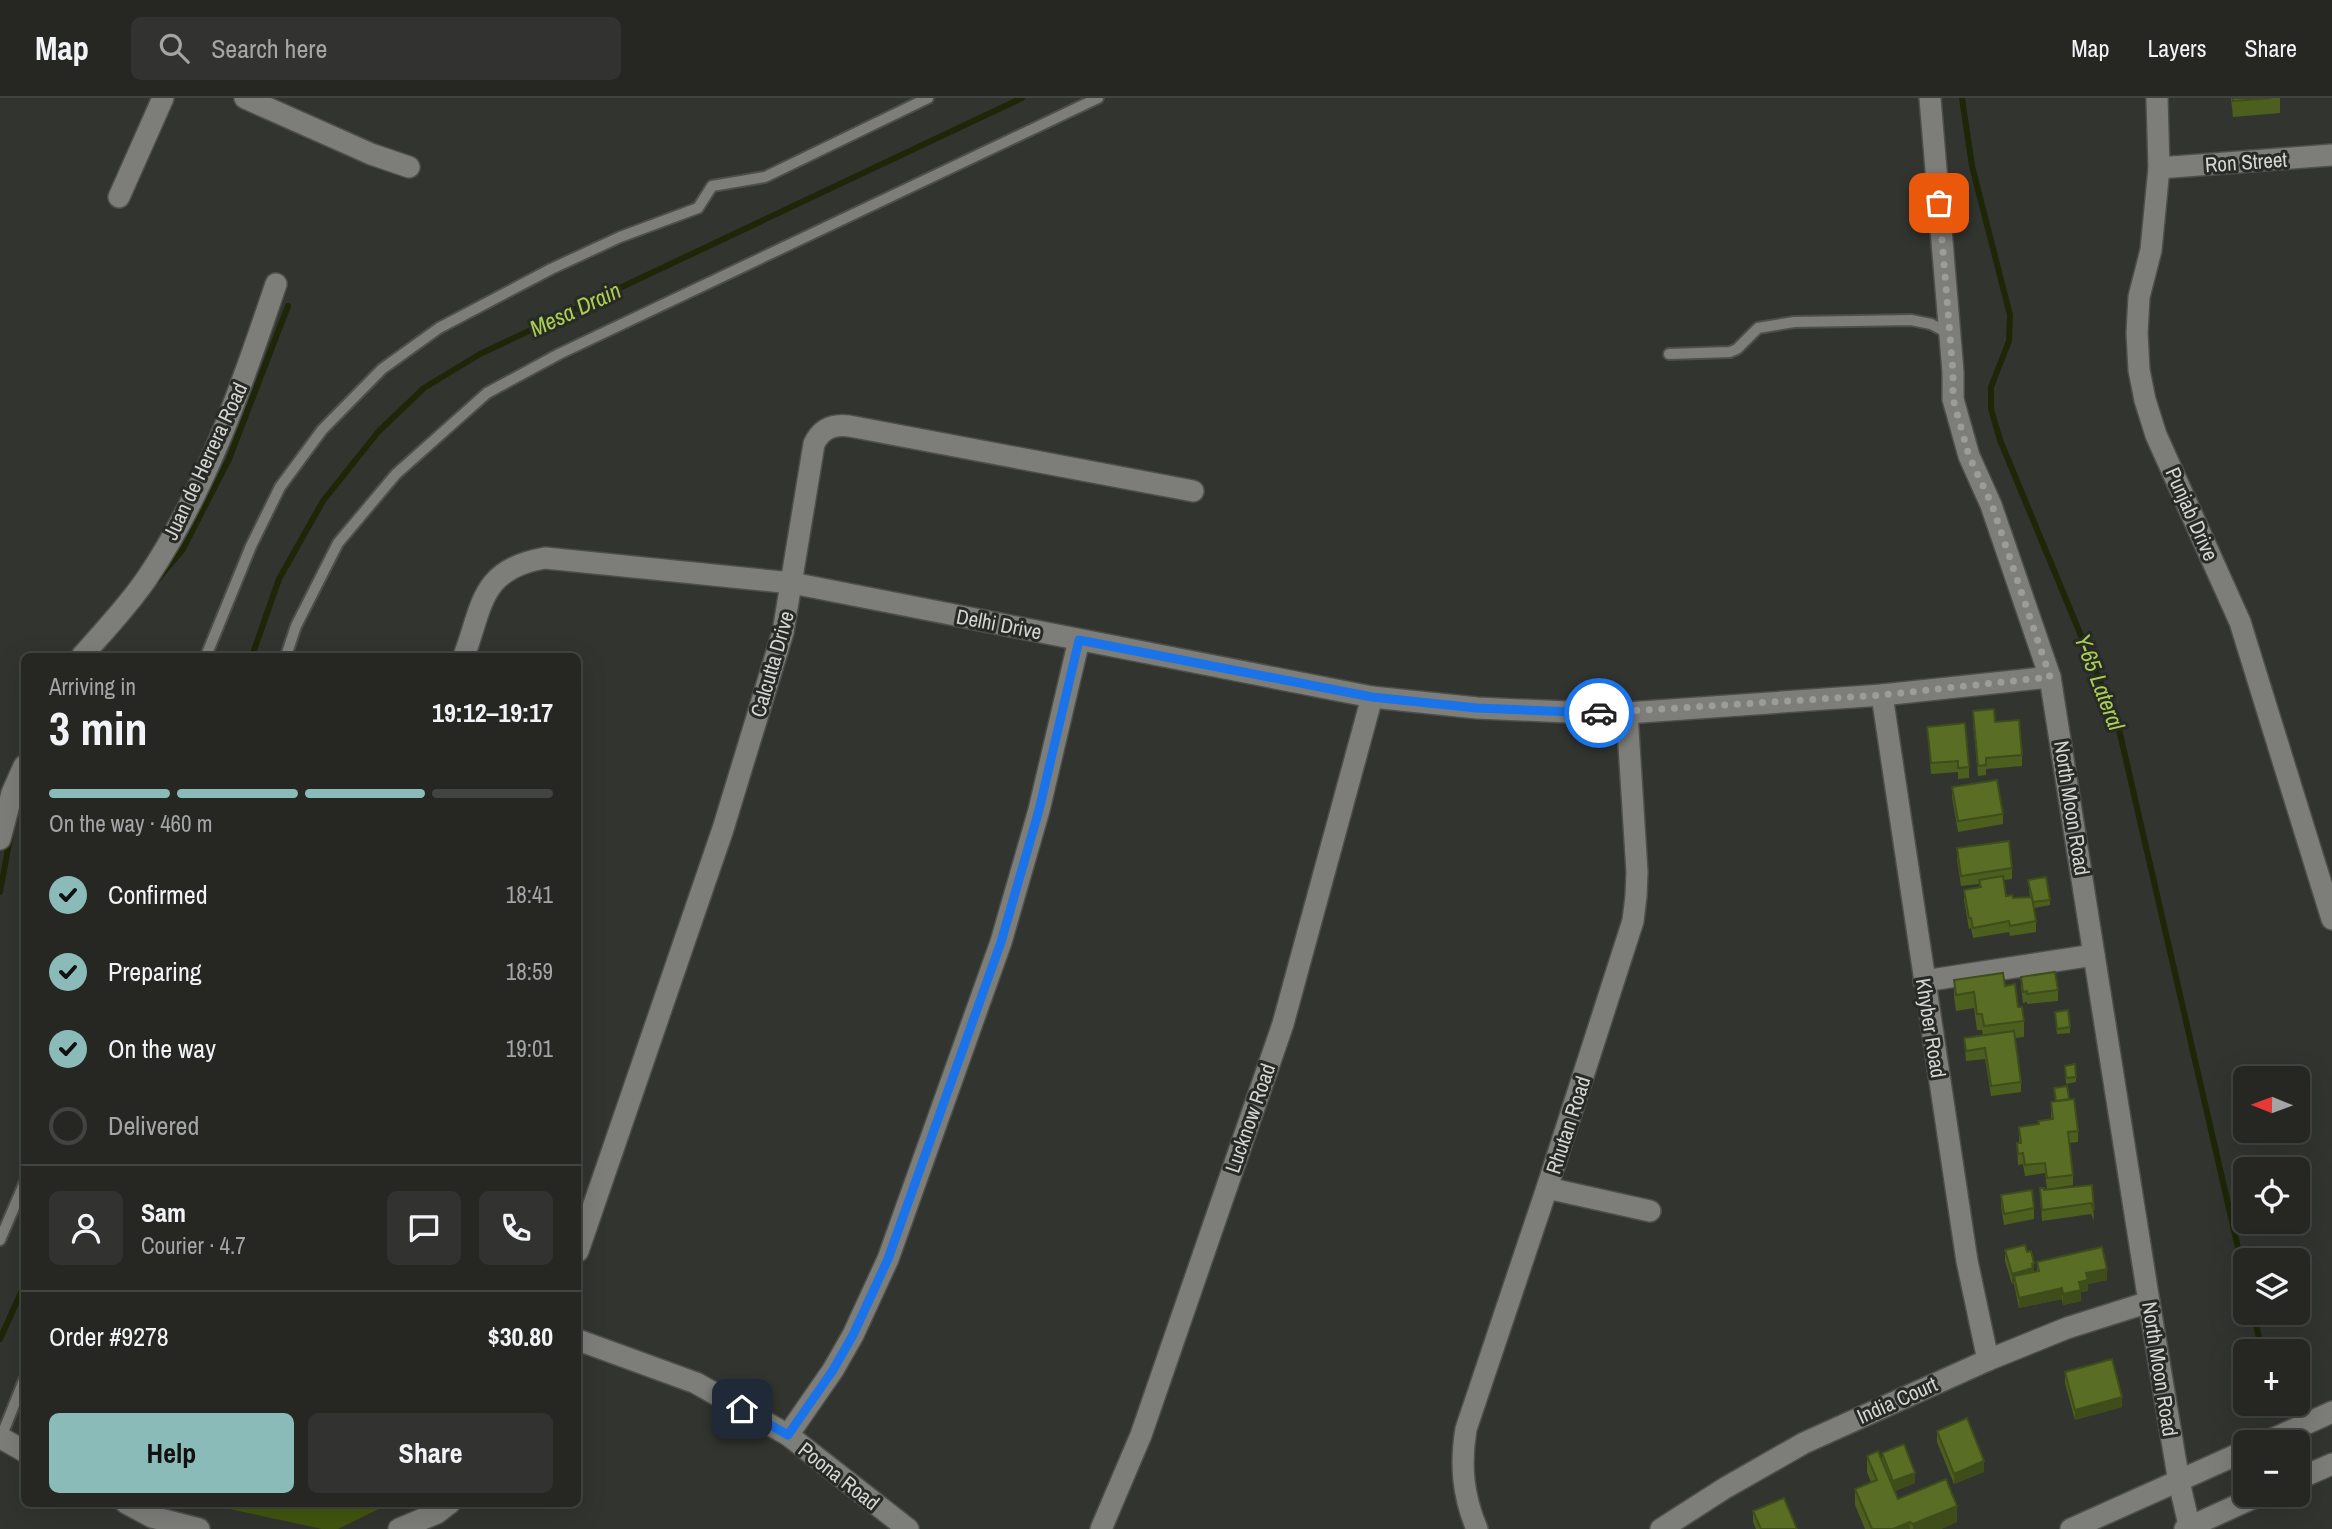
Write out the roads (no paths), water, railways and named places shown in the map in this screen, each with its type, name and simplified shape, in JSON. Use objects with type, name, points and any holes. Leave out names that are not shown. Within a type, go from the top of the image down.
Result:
[{"type":"street","points":[[119,197],[163,98]]},
{"type":"street","points":[[244,98],[371,154],[409,167]]},
{"type":"street","name":"North Moon Road","points":[[1930,98],[1953,399],[1969,456],[1992,505],[2050,677],[2149,1302],[2188,1528]]},
{"type":"street","name":"Punjab Drive","points":[[2157,98],[2159,168],[2151,250],[2139,297],[2137,333],[2139,370],[2145,400],[2157,435],[2240,622],[2332,919]]},
{"type":"street","name":"Ron Street","points":[[2159,168],[2332,155]]},
{"type":"street","name":"Juan de Herrera Road","points":[[85,653],[146,580],[195,494],[250,361],[276,284]]},
{"type":"street","name":"Calcutta Drive","points":[[581,1242],[723,829],[783,632],[814,444],[818,436],[827,428],[838,425],[1193,491]]},
{"type":"street","name":"Delhi Drive","points":[[465,653],[483,596],[491,585],[505,572],[525,561],[545,558],[792,583],[1372,697],[1477,708],[1627,713],[1882,695],[2050,677]]},
{"type":"street","points":[[788,1435],[833,1370],[853,1335],[888,1259],[1001,942],[1039,810],[1079,640]]},
{"type":"street","name":"Khyber Road","points":[[1882,695],[1967,1262],[1988,1360]]},
{"type":"street","name":"Lucknow Road","points":[[1101,1529],[1141,1435],[1283,1024],[1372,697]]},
{"type":"street","name":"Rhutan Road","points":[[1477,1529],[1467,1505],[1463,1479],[1466,1429],[1633,921],[1637,872],[1627,713]]},
{"type":"street","points":[[0,839],[12,793],[21,773]]},
{"type":"street","points":[[1924,981],[2094,955]]},
{"type":"street","points":[[1547,1188],[1650,1211]]},
{"type":"street","name":"India Court","points":[[1661,1529],[1725,1488],[1804,1443],[1988,1360],[2067,1328],[2149,1302]]},
{"type":"street","name":"Poona Road","points":[[581,1341],[696,1383],[788,1435],[908,1529]]},
{"type":"street","points":[[2292,1430],[2332,1412]]},
{"type":"street","points":[[0,1439],[21,1450]]},
{"type":"street","points":[[2071,1529],[2233,1457]]},
{"type":"street","points":[[2310,1474],[2332,1464]]},
{"type":"street","points":[[134,1507],[152,1516],[199,1529]]},
{"type":"street","points":[[399,1529],[438,1513],[445,1507]]},
{"type":"street","points":[[2188,1528],[2234,1507]]},
{"type":"lane","points":[[207,653],[251,546],[280,487],[322,430],[382,369],[439,328],[551,269],[620,237],[698,208],[712,186],[765,177],[929,98]]},
{"type":"lane","points":[[287,653],[296,626],[338,543],[396,474],[487,393],[559,354],[1098,98]]},
{"type":"lane","points":[[1669,354],[1730,352],[1737,349],[1758,328],[1794,322],[1911,320],[1931,324],[1950,334]]},
{"type":"lane","points":[[0,1240],[21,1191]]},
{"type":"lane","points":[[0,1439],[21,1387]]},
{"type":"waterway","name":"Mesa Drain","points":[[253,653],[279,579],[323,501],[378,432],[424,388],[480,354],[1022,98]]},
{"type":"waterway","name":"Y-65 Lateral","points":[[1962,98],[1972,166],[2010,315],[2009,341],[1991,387],[1991,409],[2000,440],[2118,725],[2238,1248]]},
{"type":"waterway","points":[[157,580],[183,549],[229,459],[288,306]]},
{"type":"waterway","points":[[0,892],[10,838]]},
{"type":"waterway","name":"Mesa Drain","points":[[0,1339],[21,1293]]},
{"type":"waterway","name":"Y-65 Lateral","points":[[2256,1325],[2259,1339]]}]
